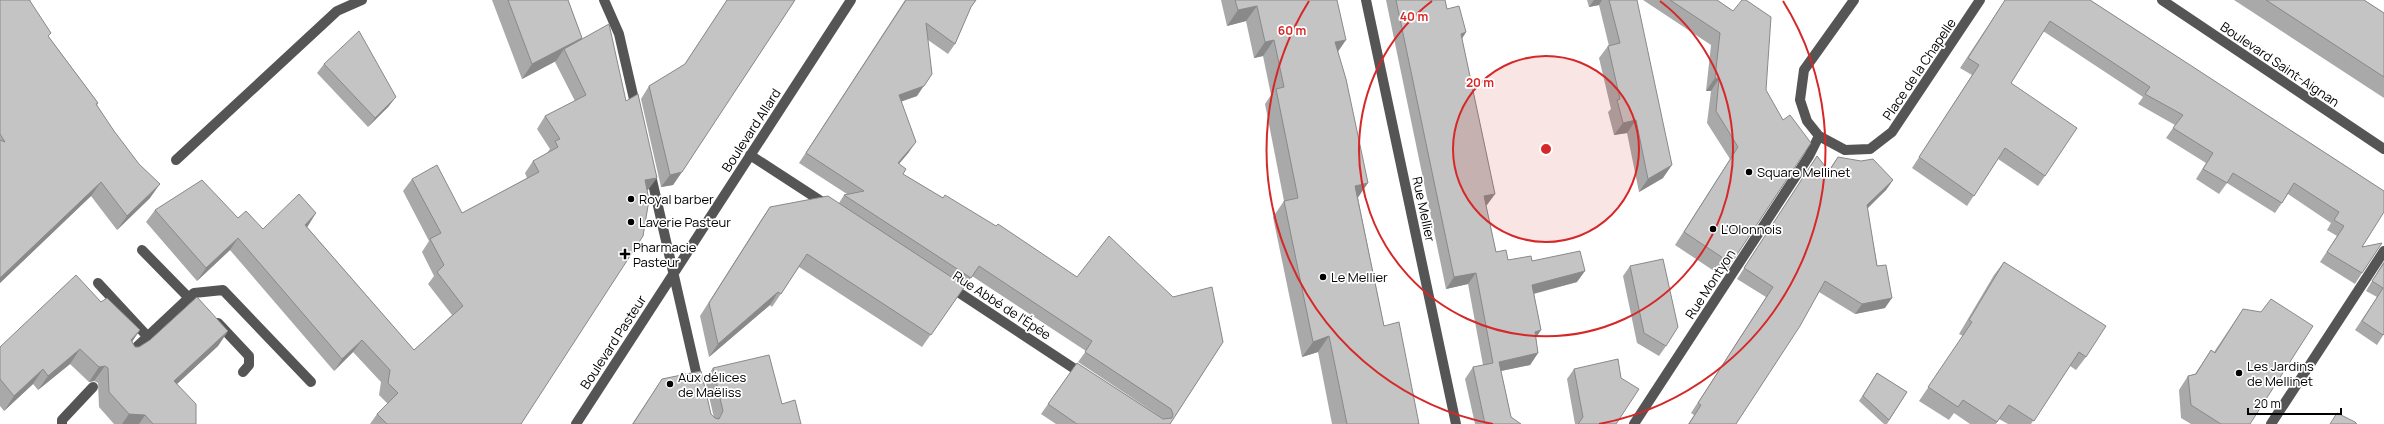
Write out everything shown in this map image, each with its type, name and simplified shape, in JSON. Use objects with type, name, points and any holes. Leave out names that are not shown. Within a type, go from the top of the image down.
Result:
[{"type":"street","points":[[176,160],[337,10],[362,0]]},
{"type":"street","points":[[604,0],[619,34],[638,118]]},
{"type":"street","name":"Boulevard Allard","points":[[673,273],[851,0]]},
{"type":"street","name":"Rue Mellier","points":[[1366,0],[1456,424]]},
{"type":"street","name":"Place de la Chapelle","points":[[1854,0],[1804,70],[1800,100],[1807,121],[1819,136],[1845,150],[1870,149],[1892,132],[1980,0]]},
{"type":"street","name":"Boulevard Saint-Aignan","points":[[2162,0],[2384,149]]},
{"type":"street","name":"Rue Montyon","points":[[1634,424],[1810,156],[1819,136]]},
{"type":"street","points":[[750,155],[832,209]]},
{"type":"street","points":[[648,164],[701,393]]},
{"type":"street","points":[[142,250],[194,298]]},
{"type":"street","points":[[2271,424],[2384,251]]},
{"type":"street","name":"Boulevard Pasteur","points":[[576,424],[673,273]]},
{"type":"street","name":"Rue Abbé de l'Épée","points":[[939,279],[1093,380]]},
{"type":"street","points":[[98,283],[148,337]]},
{"type":"street","points":[[127,356],[194,298],[223,290],[311,382]]},
{"type":"street","points":[[213,317],[248,356],[249,366],[243,372]]},
{"type":"street","points":[[62,424],[62,420],[94,386]]},
{"type":"building","points":[[0,0],[30,0],[51,33],[48,36],[98,103],[96,104],[114,131],[139,164],[160,184],[127,216],[101,182],[0,278],[0,140],[5,142],[0,134]]},
{"type":"building","points":[[508,0],[568,0],[582,38],[532,64]]},
{"type":"building","points":[[727,0],[795,0],[682,172],[670,175],[649,86],[685,64]]},
{"type":"building","points":[[906,0],[976,0],[971,7],[955,44],[926,23],[932,74],[924,86],[899,95],[916,142],[898,163],[906,169],[903,174],[943,198],[945,195],[996,226],[998,224],[1077,277],[1109,236],[1173,297],[1212,287],[1223,342],[1170,424],[1077,424],[1048,404],[1077,363],[1163,419],[1172,418],[1173,414],[1171,409],[1085,352],[1092,341],[979,266],[971,278],[844,195],[864,191],[806,153]]},
{"type":"building","name":"Le Mellier","points":[[1235,0],[1337,0],[1346,40],[1335,42],[1346,79],[1368,183],[1355,186],[1384,326],[1399,322],[1419,424],[1347,424],[1329,336],[1313,342],[1284,201],[1298,198],[1276,89],[1284,87],[1274,40],[1265,42],[1257,6],[1238,10]]},
{"type":"building","points":[[1396,0],[1445,0],[1447,9],[1459,6],[1466,32],[1461,34],[1495,194],[1484,196],[1496,252],[1506,250],[1508,260],[1531,256],[1532,261],[1580,251],[1585,271],[1532,285],[1541,330],[1535,332],[1538,353],[1499,362],[1511,417],[1521,424],[1485,424],[1473,367],[1493,363],[1476,273],[1454,277]]},
{"type":"building","points":[[1609,0],[1637,0],[1672,165],[1648,179],[1636,120],[1623,123],[1617,100],[1620,99],[1608,46],[1620,43]]},
{"type":"building","points":[[1670,0],[1717,0],[1733,11],[1742,0],[1746,0],[1771,17],[1766,90],[1783,120],[1790,115],[1811,143],[1734,259],[1726,254],[1723,258],[1684,232],[1738,147],[1716,111],[1719,79],[1715,78],[1720,33]]},
{"type":"building","points":[[2005,0],[2090,0],[2384,191],[2384,212],[2362,247],[2382,243],[2362,273],[2327,252],[2344,226],[2334,220],[2339,212],[2294,183],[2282,203],[2233,173],[2227,183],[2203,169],[2213,153],[2173,128],[2183,115],[2145,94],[2150,87],[2050,21],[2011,83],[2077,128],[2045,176],[2005,148],[1974,196],[1919,157],[1979,65],[1968,58]]},
{"type":"building","points":[[2266,0],[2364,0],[2384,13],[2384,77]]},
{"type":"building","points":[[609,24],[626,101],[638,94],[657,178],[645,180],[649,200],[643,236],[521,424],[387,424],[377,414],[398,393],[388,383],[390,370],[362,340],[342,359],[238,238],[206,268],[155,210],[202,180],[238,218],[246,211],[263,229],[299,194],[316,213],[305,225],[414,350],[463,306],[437,272],[444,265],[430,239],[441,233],[412,179],[437,165],[462,213],[539,172],[533,161],[558,147],[555,141],[560,139],[545,116],[586,95],[564,49]]},
{"type":"building","points":[[359,31],[396,97],[375,118],[324,64]]},
{"type":"building","points":[[1817,156],[1829,171],[1838,157],[1861,161],[1873,159],[1893,180],[1867,205],[1877,266],[1886,265],[1892,298],[1862,304],[1825,281],[1800,326],[1736,424],[1689,424],[1701,405],[1698,403],[1773,287],[1744,268]]},
{"type":"building","points":[[828,196],[965,286],[931,335],[807,254],[781,294],[778,292],[718,344],[709,303],[770,207]]},
{"type":"building","points":[[1663,259],[1678,327],[1666,346],[1644,333],[1630,266]]},
{"type":"building","points":[[2004,262],[2106,326],[2086,357],[2079,352],[2034,421],[2009,405],[1997,422],[1963,400],[1958,407],[1928,387],[1972,322],[1969,320]]},
{"type":"building","points":[[2384,263],[2383,335],[2362,321],[2383,288],[2372,281]]},
{"type":"building","points":[[76,275],[101,302],[107,298],[140,330],[131,340],[135,347],[139,347],[150,340],[197,297],[228,331],[174,381],[196,404],[196,424],[153,424],[145,415],[129,414],[109,392],[108,368],[105,366],[99,367],[80,349],[48,376],[43,369],[14,396],[0,379],[0,347]]},
{"type":"building","name":"Les Jardins de Mellinet","points":[[2271,299],[2313,326],[2250,424],[2221,424],[2191,405],[2188,376],[2196,374],[2211,350],[2215,353],[2243,309],[2261,312]]},
{"type":"building","points":[[769,355],[782,404],[795,400],[801,424],[633,424],[662,379],[701,371],[711,414],[715,418],[719,419],[723,411],[713,368]]},
{"type":"building","points":[[1618,359],[1621,378],[1639,389],[1616,424],[1578,424],[1583,417],[1574,369]]},
{"type":"building","points":[[1877,373],[1907,392],[1889,420],[1863,396]]},
{"type":"building","points":[[2337,413],[2355,422],[2357,424],[2330,424]]},
{"type":"place","name":"Square Mellinet","points":[[1749,172]]},
{"type":"place","name":"Royal barber","points":[[631,199]]},
{"type":"place","name":"Laverie Pasteur","points":[[631,222]]},
{"type":"place","name":"L'Olonnois","points":[[1713,229]]},
{"type":"place","name":"Pharmacie Pasteur","points":[[625,254]]},
{"type":"place","name":"Le Mellier","points":[[1323,277]]},
{"type":"place","name":"Les Jardins de Mellinet","points":[[2239,373]]},
{"type":"place","name":"Aux délices de Maëliss","points":[[670,384]]}]
